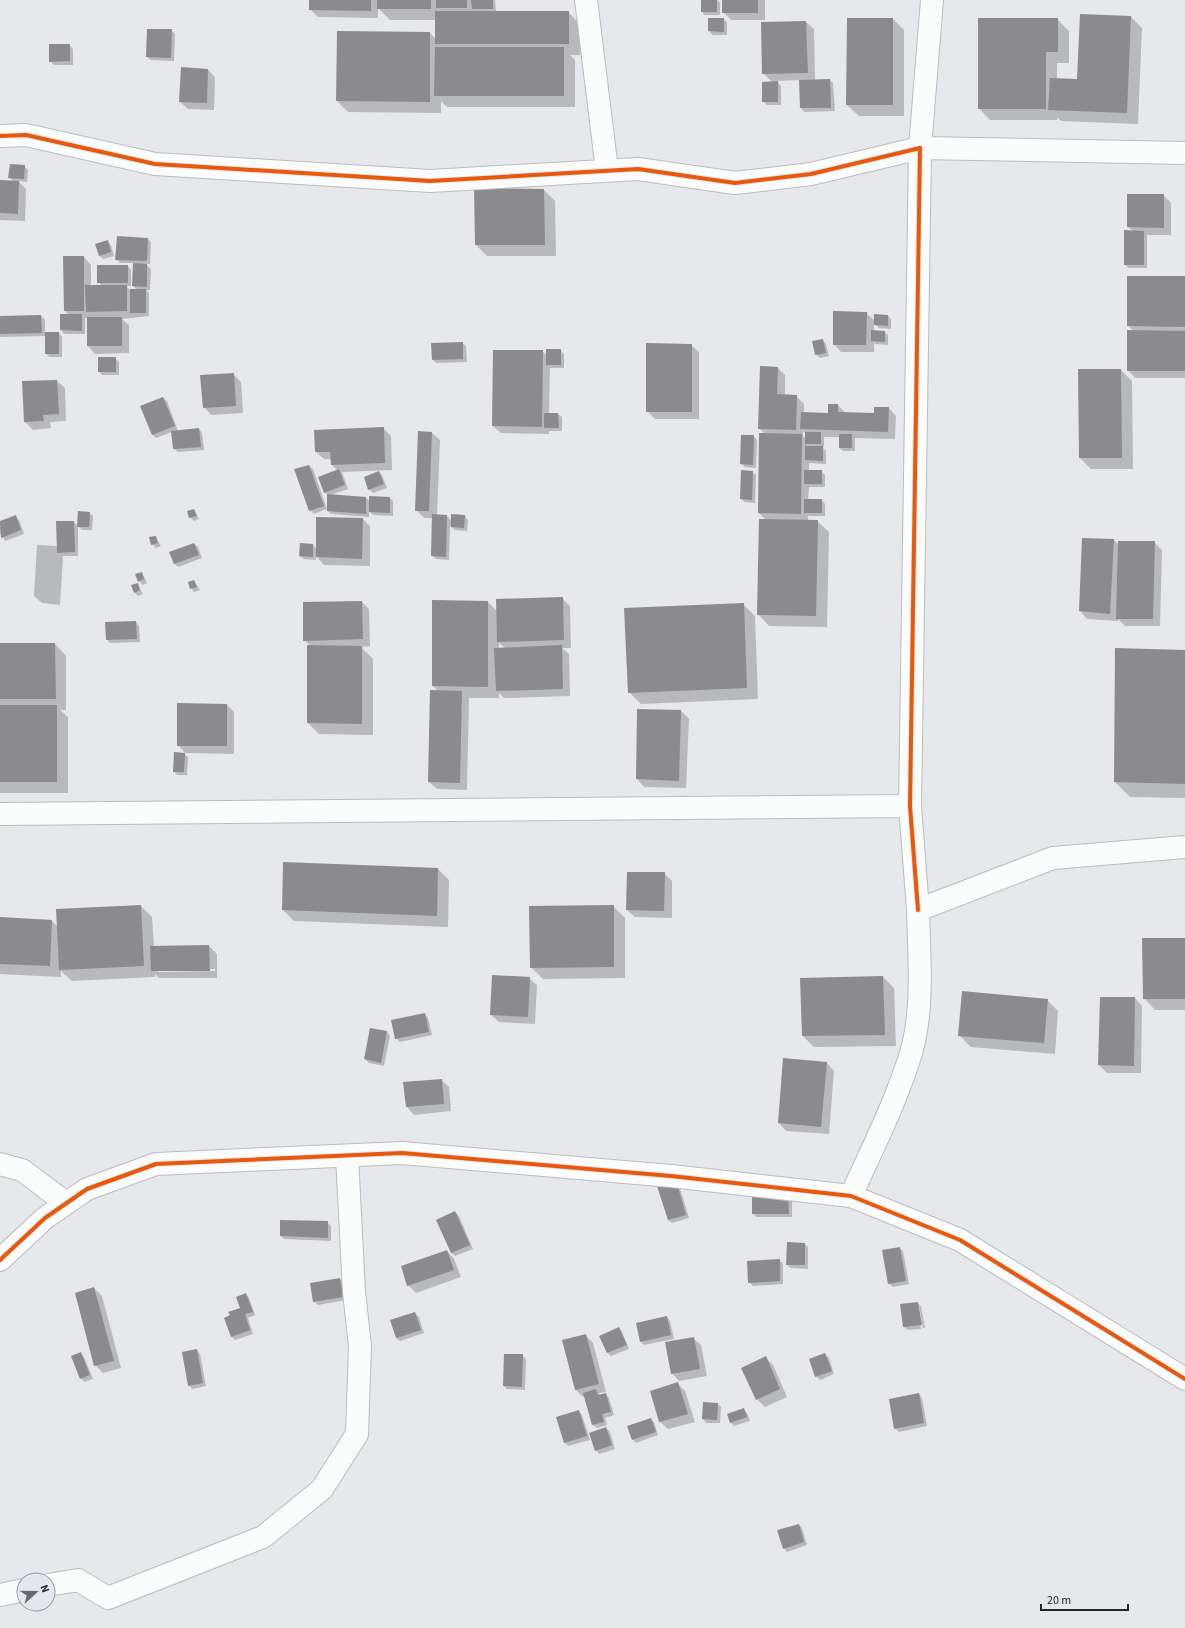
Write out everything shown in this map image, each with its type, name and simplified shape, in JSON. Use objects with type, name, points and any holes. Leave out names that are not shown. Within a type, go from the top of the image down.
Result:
[{"type":"street","points":[[586,0],[607,170]]},
{"type":"street","points":[[851,1196],[890,1107],[911,1052],[919,1000],[918,910],[910,806],[920,148],[932,0]]},
{"type":"street","points":[[0,136],[26,135],[155,164],[430,181],[638,168],[736,183],[811,174],[920,148],[1185,153]]},
{"type":"street","points":[[0,814],[910,806]]},
{"type":"street","points":[[918,910],[1053,858],[1185,847]]},
{"type":"street","points":[[0,1260],[45,1218],[87,1189],[156,1164],[410,1154],[671,1176],[851,1196],[960,1240],[1185,1379]]},
{"type":"street","points":[[56,1584],[78,1580],[108,1598],[263,1537],[322,1490],[357,1434],[360,1346],[354,1292],[347,1156]]},
{"type":"street","points":[[0,1164],[22,1170],[66,1203]]},
{"type":"street","points":[[0,1595],[16,1592]]},
{"type":"building","points":[[309,0],[371,0],[371,11],[309,10]]},
{"type":"building","points":[[377,0],[431,0],[431,9],[377,9]]},
{"type":"building","points":[[436,0],[467,0],[467,8],[436,8]]},
{"type":"building","points":[[471,0],[493,0],[493,9],[472,9]]},
{"type":"building","points":[[701,0],[717,0],[717,12],[701,12]]},
{"type":"building","points":[[722,0],[758,0],[758,13],[722,13]]},
{"type":"building","points":[[435,11],[569,11],[569,44],[435,44]]},
{"type":"building","points":[[1080,14],[1131,16],[1127,113],[1048,110],[1050,78],[1077,79]]},
{"type":"building","points":[[708,18],[724,18],[724,32],[708,31]]},
{"type":"building","points":[[847,18],[893,18],[893,105],[846,105]]},
{"type":"building","points":[[978,18],[1058,18],[1058,52],[1046,52],[1046,109],[978,109]]},
{"type":"building","points":[[806,21],[808,73],[762,74],[761,22]]},
{"type":"building","points":[[147,29],[172,29],[171,58],[146,57]]},
{"type":"building","points":[[337,31],[430,32],[430,102],[336,101]]},
{"type":"building","points":[[49,44],[70,44],[70,61],[49,62]]},
{"type":"building","points":[[435,47],[564,47],[564,96],[434,96]]},
{"type":"building","points":[[181,67],[208,69],[207,103],[179,102]]},
{"type":"building","points":[[830,79],[831,108],[800,108],[799,80]]},
{"type":"building","points":[[778,81],[778,102],[762,102],[762,82]]},
{"type":"building","points":[[10,164],[25,165],[24,179],[8,178]]},
{"type":"building","points":[[0,180],[19,181],[18,214],[0,213]]},
{"type":"building","points":[[474,188],[544,189],[545,245],[475,245]]},
{"type":"building","points":[[1127,194],[1164,194],[1164,228],[1127,227]]},
{"type":"building","points":[[1124,230],[1144,231],[1144,265],[1124,265]]},
{"type":"building","points":[[117,236],[148,238],[147,261],[115,260]]},
{"type":"building","points":[[108,240],[111,252],[99,256],[95,244]]},
{"type":"building","points":[[63,256],[84,256],[84,311],[64,311]]},
{"type":"building","points":[[133,263],[147,264],[147,287],[132,286]]},
{"type":"building","points":[[97,265],[128,265],[128,283],[97,283]]},
{"type":"building","points":[[1127,276],[1185,276],[1185,327],[1127,326]]},
{"type":"building","points":[[85,285],[127,285],[127,311],[86,312]]},
{"type":"building","points":[[130,289],[146,289],[146,313],[130,313]]},
{"type":"building","points":[[833,311],[867,312],[866,345],[833,345]]},
{"type":"building","points":[[60,314],[82,314],[82,331],[60,330]]},
{"type":"building","points":[[874,314],[888,315],[888,326],[874,325]]},
{"type":"building","points":[[41,315],[42,333],[0,334],[0,316]]},
{"type":"building","points":[[87,317],[122,317],[122,346],[87,346]]},
{"type":"building","points":[[871,330],[885,331],[885,342],[871,341]]},
{"type":"building","points":[[1127,330],[1185,331],[1185,371],[1127,371]]},
{"type":"building","points":[[45,332],[59,332],[59,354],[45,354]]},
{"type":"building","points":[[823,339],[826,353],[815,355],[812,341]]},
{"type":"building","points":[[463,342],[463,359],[432,360],[431,343]]},
{"type":"building","points":[[646,343],[692,344],[692,412],[646,412]]},
{"type":"building","points":[[546,349],[561,349],[561,365],[546,365]]},
{"type":"building","points":[[493,350],[543,350],[542,427],[492,426]]},
{"type":"building","points":[[98,357],[116,357],[116,372],[98,372]]},
{"type":"building","points":[[760,366],[778,367],[777,394],[797,395],[796,430],[758,429]]},
{"type":"building","points":[[1078,369],[1121,369],[1122,458],[1079,458]]},
{"type":"building","points":[[234,373],[236,406],[203,408],[200,375]]},
{"type":"building","points":[[57,380],[59,414],[43,415],[44,421],[24,422],[22,381]]},
{"type":"building","points":[[163,397],[175,426],[152,435],[140,406]]},
{"type":"building","points":[[828,404],[838,404],[838,412],[874,413],[874,407],[889,407],[888,432],[800,429],[801,412],[828,413]]},
{"type":"building","points":[[544,413],[558,413],[559,428],[544,428]]},
{"type":"building","points":[[384,427],[385,463],[331,465],[330,452],[315,452],[314,430]]},
{"type":"building","points":[[199,428],[201,447],[173,449],[171,431]]},
{"type":"building","points":[[418,431],[432,432],[429,511],[415,511]]},
{"type":"building","points":[[805,432],[821,432],[821,444],[805,444]]},
{"type":"building","points":[[759,433],[802,434],[801,514],[758,513]]},
{"type":"building","points":[[839,434],[852,434],[852,448],[839,448]]},
{"type":"building","points":[[741,435],[754,435],[753,465],[740,464]]},
{"type":"building","points":[[805,446],[823,446],[823,461],[805,460]]},
{"type":"building","points":[[309,465],[324,506],[309,511],[294,469]]},
{"type":"building","points":[[339,469],[345,485],[324,493],[318,477]]},
{"type":"building","points":[[741,470],[753,471],[752,500],[740,499]]},
{"type":"building","points":[[804,470],[822,470],[822,484],[804,484]]},
{"type":"building","points":[[379,471],[384,484],[368,490],[364,477]]},
{"type":"building","points":[[327,494],[366,497],[366,514],[327,511]]},
{"type":"building","points":[[369,496],[390,497],[390,513],[369,512]]},
{"type":"building","points":[[804,499],[822,499],[822,513],[804,513]]},
{"type":"building","points":[[194,509],[197,516],[189,518],[187,511]]},
{"type":"building","points":[[78,511],[90,512],[89,527],[77,527]]},
{"type":"building","points":[[432,514],[447,515],[446,557],[431,556]]},
{"type":"building","points":[[451,514],[465,515],[464,528],[451,527]]},
{"type":"building","points":[[16,515],[21,530],[1,538],[0,521]]},
{"type":"building","points":[[316,517],[363,518],[362,559],[316,557]]},
{"type":"building","points":[[759,519],[818,520],[816,616],[757,615]]},
{"type":"building","points":[[56,521],[74,521],[75,552],[57,553]]},
{"type":"building","points":[[156,536],[158,543],[151,545],[149,537]]},
{"type":"building","points":[[1082,538],[1114,539],[1110,614],[1079,611]]},
{"type":"building","points":[[1118,541],[1155,541],[1153,619],[1116,619]]},
{"type":"building","points":[[194,543],[199,555],[174,564],[169,552]]},
{"type":"building","points":[[300,543],[313,544],[313,557],[299,556]]},
{"type":"building","points":[[142,572],[144,579],[138,582],[135,574]]},
{"type":"building","points":[[194,580],[197,587],[190,589],[188,582]]},
{"type":"building","points":[[138,583],[140,590],[134,593],[131,585]]},
{"type":"building","points":[[563,597],[564,640],[497,642],[496,599]]},
{"type":"building","points":[[432,600],[488,601],[488,687],[432,686]]},
{"type":"building","points":[[362,601],[363,639],[303,641],[303,602]]},
{"type":"building","points":[[744,603],[747,688],[628,693],[624,608]]},
{"type":"building","points":[[136,621],[137,639],[106,640],[105,622]]},
{"type":"building","points":[[0,643],[55,643],[56,699],[0,699]]},
{"type":"building","points":[[307,645],[362,646],[362,724],[307,723]]},
{"type":"building","points":[[562,645],[563,689],[496,691],[494,648]]},
{"type":"building","points":[[1115,648],[1185,650],[1185,784],[1114,782]]},
{"type":"building","points":[[430,690],[462,691],[460,783],[428,782]]},
{"type":"building","points":[[177,703],[227,704],[227,746],[177,746]]},
{"type":"building","points":[[0,705],[57,705],[57,782],[0,782]]},
{"type":"building","points":[[637,709],[681,710],[679,781],[636,779]]},
{"type":"building","points":[[174,752],[185,753],[184,772],[173,772]]},
{"type":"building","points":[[283,862],[438,868],[437,916],[282,910]]},
{"type":"building","points":[[627,872],[665,872],[664,911],[626,910]]},
{"type":"building","points":[[141,905],[144,966],[59,970],[56,909]]},
{"type":"building","points":[[614,905],[614,967],[530,968],[529,906]]},
{"type":"building","points":[[0,917],[52,920],[50,966],[0,964]]},
{"type":"building","points":[[1142,938],[1185,938],[1185,999],[1143,999]]},
{"type":"building","points":[[209,945],[210,971],[151,971],[150,946]]},
{"type":"building","points":[[492,975],[530,977],[528,1017],[490,1015]]},
{"type":"building","points":[[883,976],[885,1035],[802,1036],[800,978]]},
{"type":"building","points":[[962,991],[1048,999],[1044,1043],[958,1036]]},
{"type":"building","points":[[1100,997],[1135,997],[1134,1066],[1098,1065]]},
{"type":"building","points":[[425,1013],[429,1032],[395,1039],[391,1020]]},
{"type":"building","points":[[370,1028],[387,1031],[381,1063],[364,1059]]},
{"type":"building","points":[[783,1058],[827,1062],[821,1127],[778,1123]]},
{"type":"building","points":[[442,1079],[444,1104],[406,1107],[403,1082]]},
{"type":"building","points":[[676,1180],[686,1215],[668,1220],[657,1186]]},
{"type":"building","points":[[752,1193],[788,1194],[789,1214],[752,1214]]},
{"type":"building","points":[[455,1211],[470,1245],[451,1253],[436,1220]]},
{"type":"building","points":[[280,1220],[328,1221],[328,1238],[280,1236]]},
{"type":"building","points":[[787,1242],[805,1243],[805,1265],[786,1265]]},
{"type":"building","points":[[900,1247],[906,1281],[888,1284],[882,1250]]},
{"type":"building","points":[[447,1250],[454,1270],[407,1286],[401,1266]]},
{"type":"building","points":[[780,1259],[780,1281],[748,1283],[747,1261]]},
{"type":"building","points":[[340,1278],[343,1297],[313,1302],[310,1283]]},
{"type":"building","points":[[94,1287],[114,1361],[94,1366],[75,1293]]},
{"type":"building","points":[[246,1293],[253,1312],[245,1314],[250,1330],[231,1337],[224,1318],[230,1315],[228,1312],[240,1308],[236,1297]]},
{"type":"building","points":[[918,1302],[922,1325],[903,1327],[900,1304]]},
{"type":"building","points":[[415,1312],[421,1330],[396,1338],[390,1320]]},
{"type":"building","points":[[667,1316],[671,1335],[640,1342],[636,1323]]},
{"type":"building","points":[[619,1327],[627,1345],[607,1353],[599,1336]]},
{"type":"building","points":[[586,1334],[599,1384],[575,1390],[562,1340]]},
{"type":"building","points":[[694,1337],[700,1369],[671,1374],[665,1342]]},
{"type":"building","points":[[197,1349],[203,1383],[188,1386],[182,1352]]},
{"type":"building","points":[[81,1352],[90,1375],[80,1379],[71,1356]]},
{"type":"building","points":[[825,1353],[832,1371],[815,1377],[809,1359]]},
{"type":"building","points":[[504,1354],[523,1354],[522,1387],[503,1386]]},
{"type":"building","points":[[766,1356],[780,1389],[756,1400],[741,1368]]},
{"type":"building","points":[[678,1382],[688,1414],[659,1422],[650,1391]]},
{"type":"building","points":[[596,1389],[598,1395],[606,1393],[611,1412],[602,1414],[604,1422],[592,1425],[583,1393]]},
{"type":"building","points":[[919,1393],[924,1423],[894,1429],[889,1399]]},
{"type":"building","points":[[703,1402],[718,1403],[717,1420],[702,1419]]},
{"type":"building","points":[[744,1408],[747,1417],[730,1423],[727,1414]]},
{"type":"building","points":[[579,1410],[587,1436],[564,1443],[556,1417]]},
{"type":"building","points":[[651,1418],[656,1432],[632,1440],[627,1426]]},
{"type":"building","points":[[606,1427],[612,1445],[595,1451],[589,1433]]},
{"type":"building","points":[[799,1524],[804,1542],[783,1549],[777,1530]]},
{"type":"cycle path","points":[[0,136],[26,135],[155,164],[430,181],[638,169],[735,183],[811,174],[920,148],[910,806],[918,910]]},
{"type":"cycle path","points":[[0,1260],[45,1218],[87,1189],[156,1164],[402,1153],[671,1176],[851,1196],[960,1240],[1185,1379]]}]
